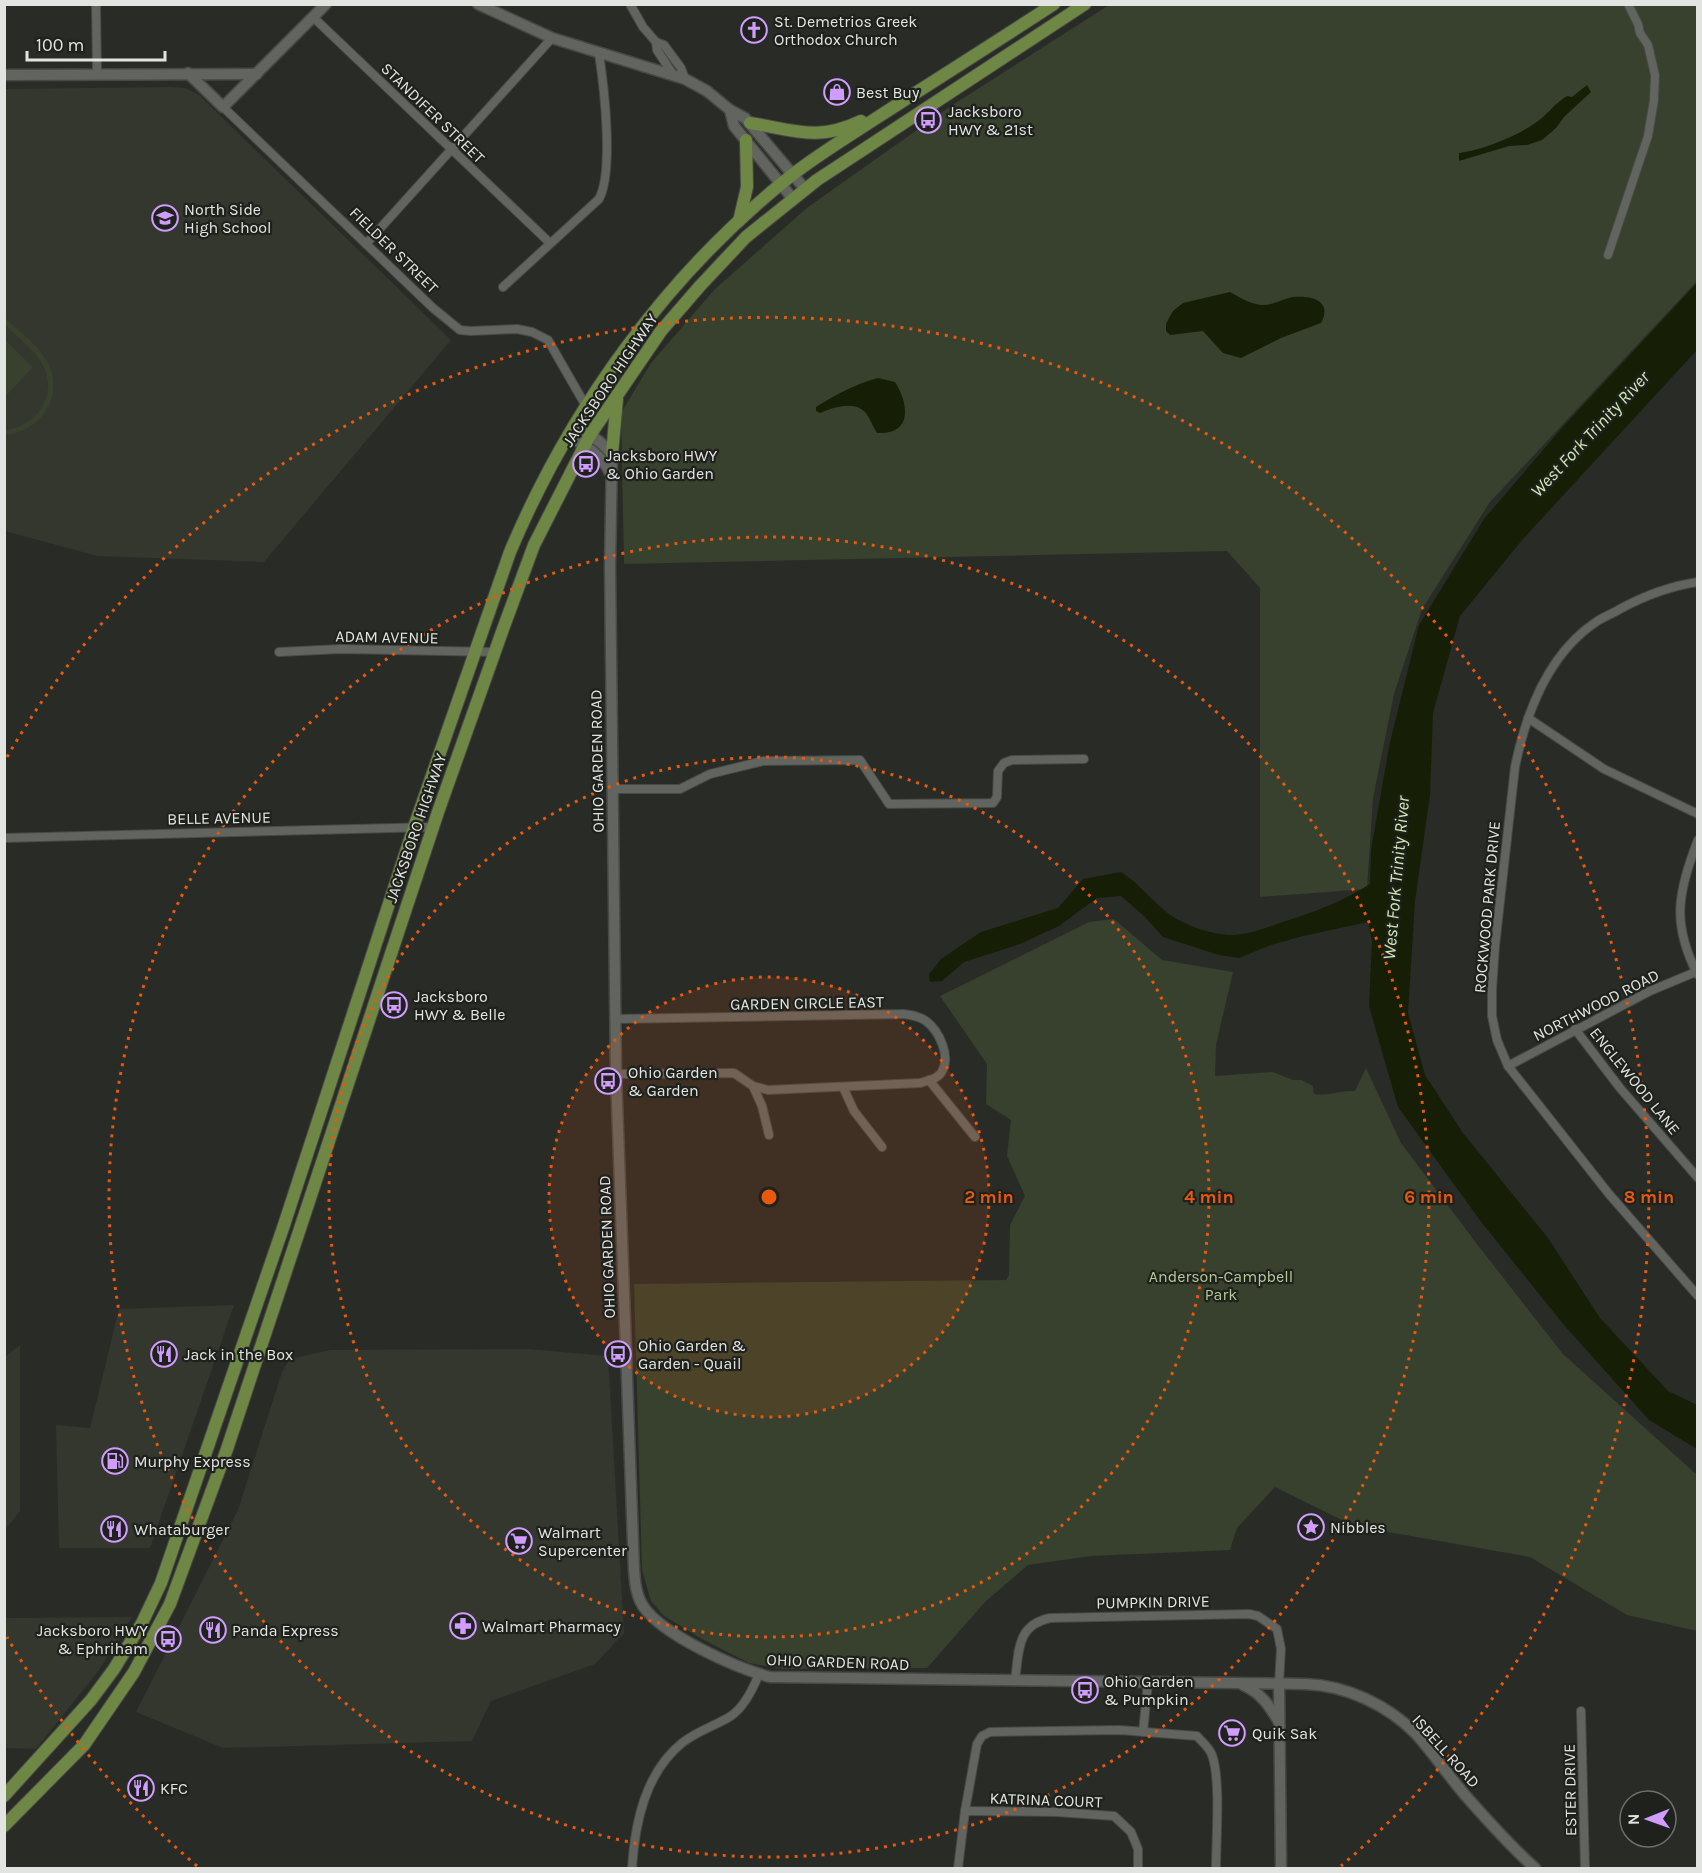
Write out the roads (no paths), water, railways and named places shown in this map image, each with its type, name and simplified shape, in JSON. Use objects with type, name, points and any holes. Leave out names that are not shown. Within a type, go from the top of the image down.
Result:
[{"type":"main road","name":"JACKSBORO HIGHWAY","points":[[4,1794],[91,1700],[116,1666],[161,1583],[342,1050],[414,827],[510,552],[527,511],[572,430],[628,346],[684,275],[739,221],[793,175],[1054,4]]},
{"type":"main road","name":"JACKSBORO HIGHWAY","points":[[5,1826],[84,1745],[135,1670],[171,1604],[231,1436],[433,827],[494,652],[534,545],[587,440],[661,331],[746,237],[805,189],[1085,4]]},
{"type":"main road","points":[[750,123],[794,131],[828,133],[846,128],[900,103]]},
{"type":"main road","points":[[739,221],[747,186],[746,140]]},
{"type":"main road","points":[[612,454],[618,393]]},
{"type":"main road","points":[[342,1050],[358,1057]]},
{"type":"main road","points":[[214,1430],[231,1436]]},
{"type":"main road","points":[[91,1700],[105,1716]]},
{"type":"street","points":[[96,4],[97,74]]},
{"type":"street","points":[[224,107],[326,4]]},
{"type":"street","points":[[478,4],[552,38],[680,77],[707,91],[730,110],[745,118],[805,189]]},
{"type":"street","points":[[630,4],[643,27],[656,42],[663,45],[681,69],[680,77]]},
{"type":"street","points":[[1608,255],[1648,136],[1654,100],[1655,75],[1648,45],[1640,33],[1628,4]]},
{"type":"street","name":"STANDIFER STREET","points":[[314,17],[550,243]]},
{"type":"street","points":[[366,244],[552,38]]},
{"type":"street","points":[[502,287],[599,199],[603,191],[606,94],[599,54]]},
{"type":"street","name":"FIELDER STREET","points":[[188,73],[433,308],[460,330],[517,329],[532,332],[548,340],[587,408]]},
{"type":"street","points":[[4,75],[257,74]]},
{"type":"street","points":[[730,110],[734,126],[793,199]]},
{"type":"street","points":[[572,430],[587,440],[606,464],[611,476]]},
{"type":"street","points":[[587,440],[600,442],[612,454]]},
{"type":"street","name":"OHIO GARDEN ROAD","points":[[612,454],[610,567],[616,1074],[632,1536],[636,1589],[642,1604],[662,1626],[730,1665],[781,1678],[1279,1683]]},
{"type":"street","name":"ROCKWOOD PARK DRIVE","points":[[1698,582],[1655,593],[1596,622],[1583,632],[1556,661],[1539,693],[1520,739],[1515,767],[1492,990],[1492,1016],[1508,1066],[1610,1194],[1698,1296]]},
{"type":"street","name":"ADAM AVENUE","points":[[279,652],[341,649],[494,652]]},
{"type":"street","points":[[1528,718],[1604,769],[1698,814]]},
{"type":"street","points":[[612,789],[680,789],[710,774],[763,761],[860,760],[889,804],[993,803],[997,797],[998,771],[1004,763],[1012,760],[1084,759]]},
{"type":"street","name":"BELLE AVENUE","points":[[4,838],[433,827]]},
{"type":"street","points":[[1697,973],[1683,942],[1679,899],[1685,872],[1698,840]]},
{"type":"street","name":"NORTHWOOD ROAD","points":[[1508,1066],[1650,991],[1697,973]]},
{"type":"street","name":"GARDEN CIRCLE EAST","points":[[615,1019],[917,1016],[935,1030],[945,1053],[941,1073],[929,1080]]},
{"type":"street","name":"ENGLEWOOD LANE","points":[[1575,1029],[1620,1088],[1698,1178]]},
{"type":"street","points":[[616,1074],[734,1073],[753,1086],[768,1090],[920,1083],[929,1080],[975,1137]]},
{"type":"street","points":[[753,1086],[762,1106],[769,1135]]},
{"type":"street","points":[[843,1087],[854,1111],[882,1147]]},
{"type":"street","name":"PUMPKIN DRIVE","points":[[1015,1681],[1020,1645],[1032,1623],[1039,1620],[1125,1615],[1249,1614],[1258,1616],[1277,1629],[1281,1649],[1279,1683]]},
{"type":"street","points":[[632,1869],[642,1805],[658,1770],[667,1757],[683,1742],[733,1715],[753,1690],[759,1674]]},
{"type":"street","points":[[1143,1732],[1148,1682]]},
{"type":"street","points":[[1237,1683],[1265,1699],[1279,1722]]},
{"type":"street","points":[[1279,1683],[1281,1869]]},
{"type":"street","name":"ISBELL ROAD","points":[[1279,1683],[1313,1684],[1340,1690],[1361,1697],[1384,1709],[1415,1733],[1478,1809],[1535,1869]]},
{"type":"street","name":"ESTER DRIVE","points":[[1581,1711],[1585,1869]]},
{"type":"street","points":[[958,1869],[977,1744],[982,1736],[990,1732],[1120,1730],[1197,1736],[1205,1744],[1211,1754],[1216,1778],[1216,1869]]},
{"type":"street","name":"KATRINA COURT","points":[[965,1811],[1114,1816],[1131,1832],[1138,1849],[1138,1869]]},
{"type":"water","points":[[1587,85],[1591,92],[1542,140],[1527,145],[1509,146],[1459,161],[1459,153],[1489,145],[1521,131],[1542,118],[1562,99],[1567,96],[1572,97]]},
{"type":"water","name":"West Fork Trinity River","points":[[1697,283],[1697,350],[1523,539],[1460,616],[1433,713],[1430,795],[1415,901],[1408,1013],[1425,1075],[1463,1133],[1548,1238],[1600,1318],[1668,1391],[1697,1405],[1697,1449],[1649,1420],[1564,1325],[1482,1223],[1398,1107],[1369,1006],[1372,941],[1368,922],[1303,936],[1271,945],[1239,958],[1219,955],[1163,937],[1121,896],[1097,898],[1059,926],[1020,944],[964,962],[942,981],[930,982],[929,974],[941,959],[981,932],[1058,908],[1083,879],[1121,872],[1175,918],[1209,932],[1226,935],[1261,930],[1350,896],[1370,884],[1371,850],[1390,742],[1419,625],[1484,519],[1561,429]]},
{"type":"water","points":[[1230,292],[1249,302],[1261,305],[1293,297],[1307,297],[1319,301],[1324,309],[1324,315],[1321,323],[1281,338],[1241,358],[1223,353],[1203,331],[1170,335],[1166,331],[1166,324],[1173,311],[1183,303]]},
{"type":"water","points":[[878,378],[895,382],[900,391],[905,416],[897,429],[877,433],[864,411],[852,406],[839,407],[820,413],[816,411],[816,407],[839,394]]},
{"type":"place","name":"St. Demetrios Greek Orthodox Church","points":[[754,30]]},
{"type":"place","name":"Best Buy","points":[[837,92]]},
{"type":"place","name":"Jacksboro HWY & 21st","points":[[928,120]]},
{"type":"place","name":"North Side High School","points":[[165,218]]},
{"type":"place","name":"Jacksboro HWY & Ohio Garden","points":[[586,464]]},
{"type":"place","name":"Jacksboro HWY & Belle","points":[[394,1005]]},
{"type":"place","name":"Ohio Garden & Garden","points":[[608,1081]]},
{"type":"place","name":"Jack in the Box","points":[[164,1354]]},
{"type":"place","name":"Ohio Garden & Garden - Quail","points":[[618,1354]]},
{"type":"place","name":"Murphy Express","points":[[115,1461]]},
{"type":"place","name":"Nibbles","points":[[1311,1527]]},
{"type":"place","name":"Whataburger","points":[[114,1529]]},
{"type":"place","name":"Walmart Supercenter","points":[[519,1541]]},
{"type":"place","name":"Walmart Pharmacy","points":[[463,1626]]},
{"type":"place","name":"Panda Express","points":[[213,1630]]},
{"type":"place","name":"Jacksboro HWY & Ephriham","points":[[168,1639]]},
{"type":"place","name":"Ohio Garden & Pumpkin","points":[[1085,1690]]},
{"type":"place","name":"Quik Sak","points":[[1232,1733]]},
{"type":"place","name":"KFC","points":[[141,1788]]},
{"type":"park label","name":"Anderson-Campbell Park","points":[[1221,1285]]}]
